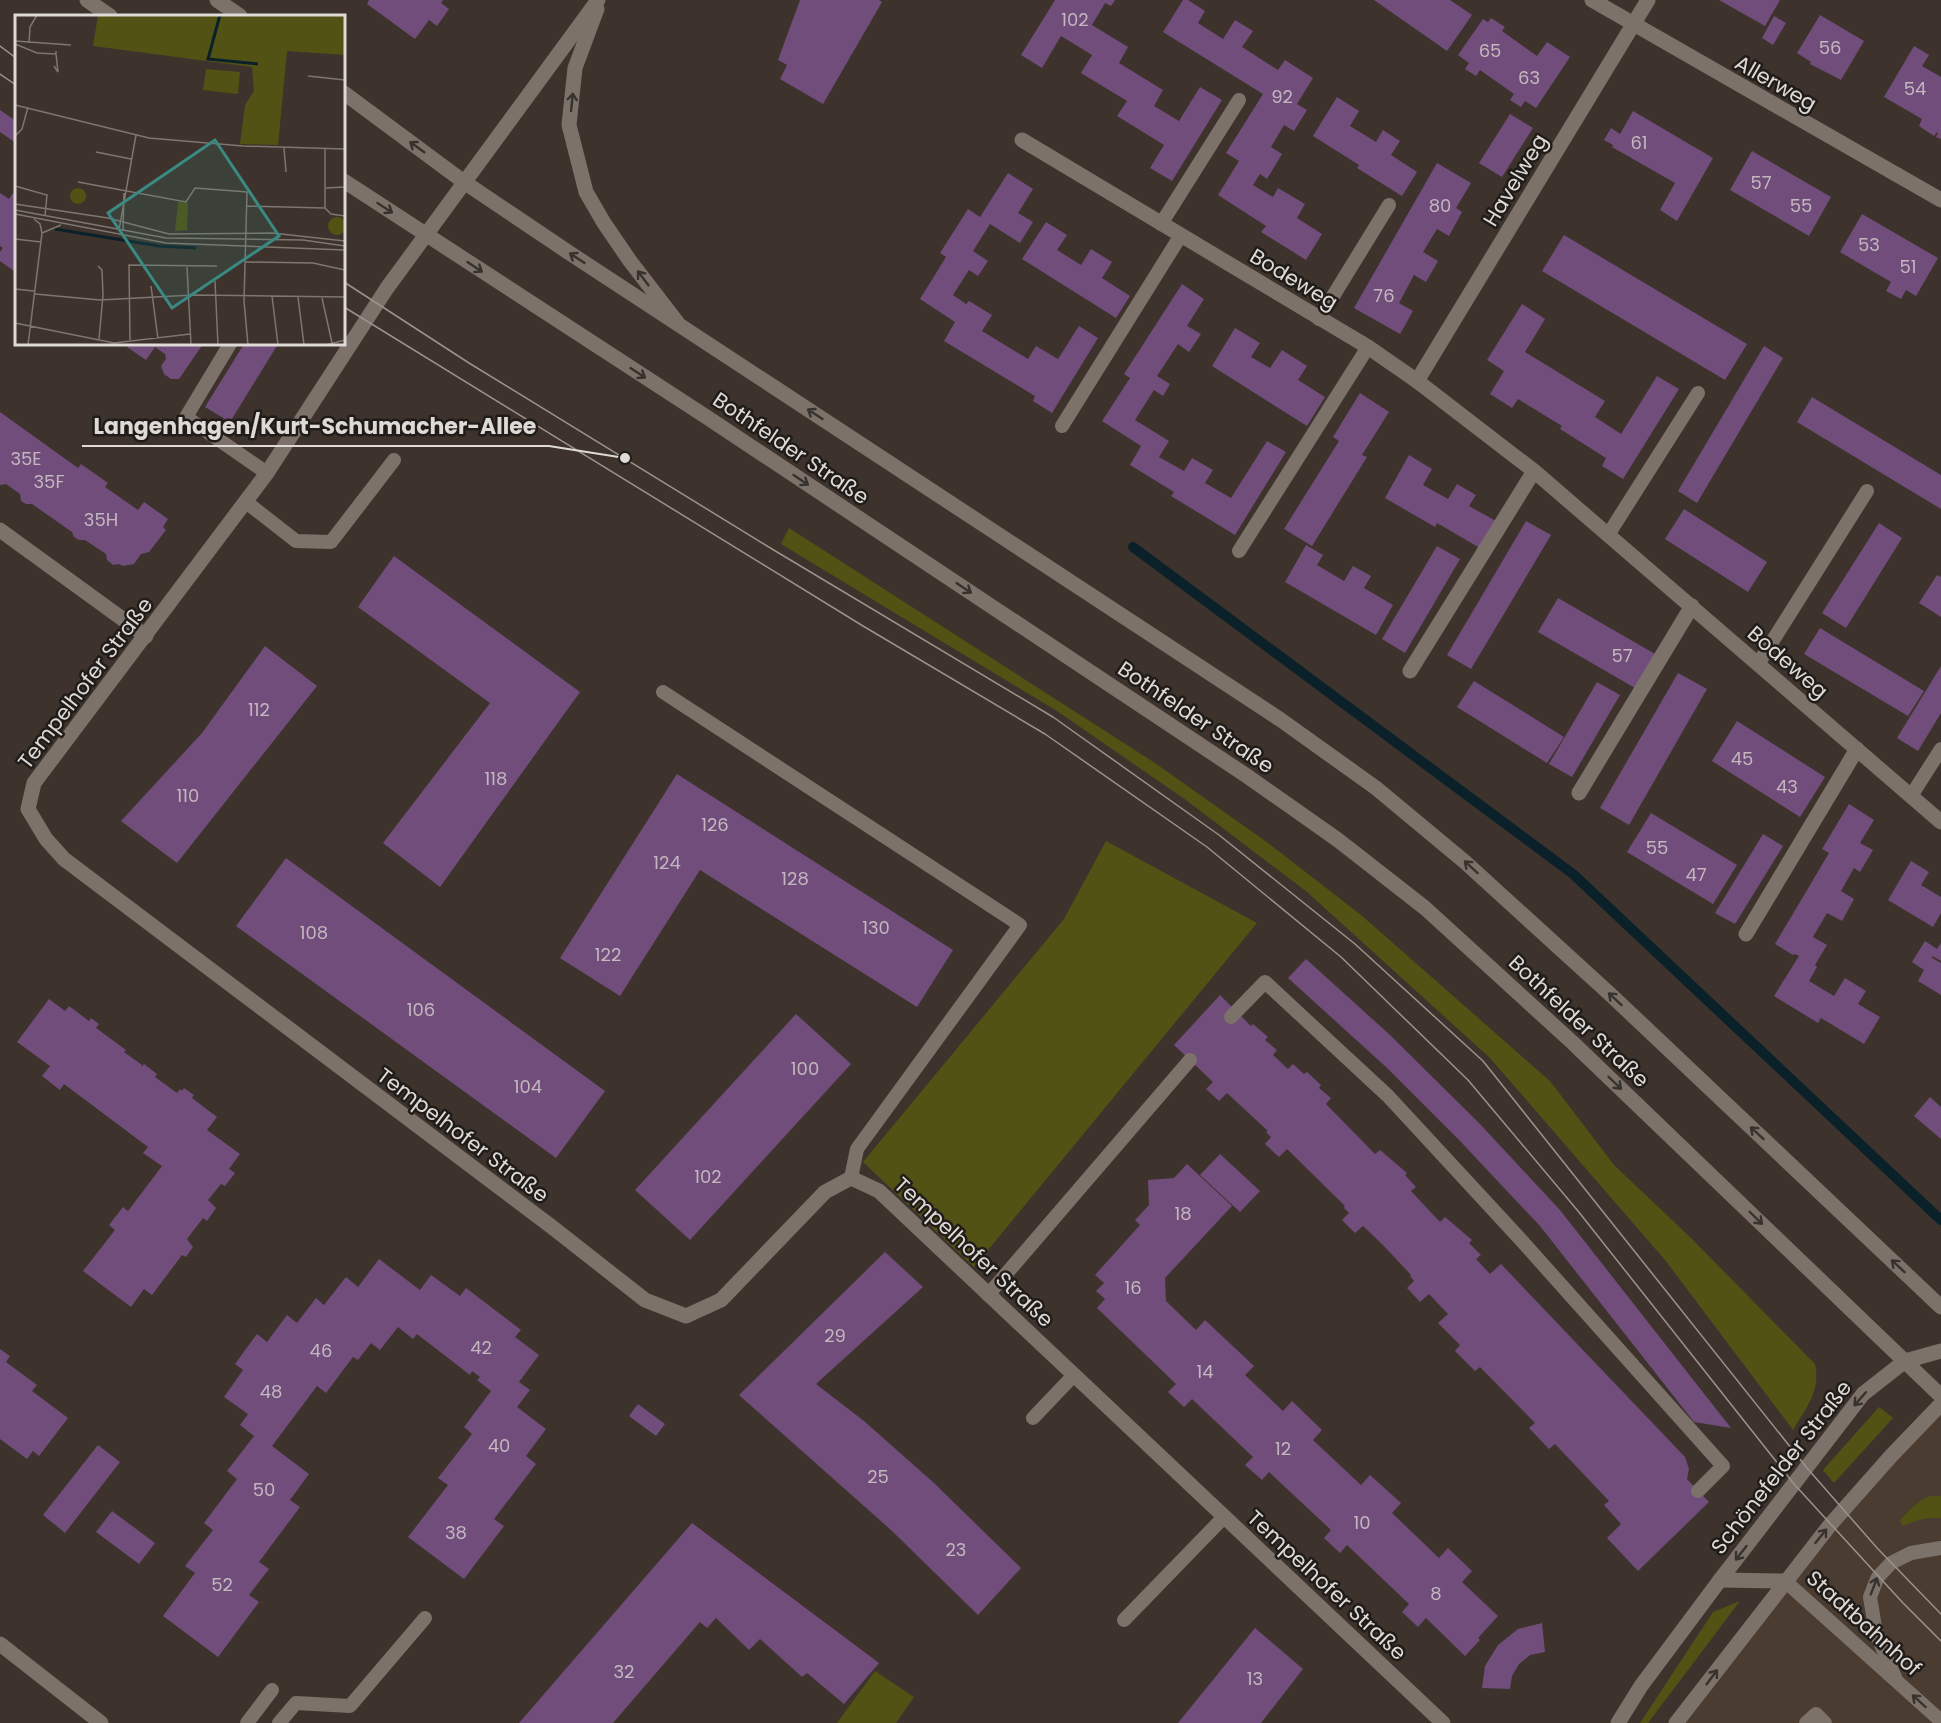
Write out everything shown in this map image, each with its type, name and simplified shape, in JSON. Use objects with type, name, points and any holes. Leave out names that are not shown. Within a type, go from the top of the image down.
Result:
[{"type":"street","points":[[87,0],[109,15]]},
{"type":"street","points":[[217,0],[239,15]]},
{"type":"street","points":[[599,0],[575,68],[569,125],[586,192],[630,261],[679,324]]},
{"type":"street","name":"Tempelhofer Straße","points":[[599,0],[387,288],[246,502],[34,783],[28,809],[46,839],[64,859],[645,1300],[686,1316],[721,1300],[825,1192],[851,1178],[879,1191],[1443,1723]]},
{"type":"street","name":"Allerweg","points":[[1592,0],[1941,200]]},
{"type":"street","name":"Havelweg","points":[[1417,381],[1648,0]]},
{"type":"street","name":"Bothfelder Straße","points":[[345,94],[464,182],[1281,720],[1376,788],[1465,862],[1611,995],[1941,1307]]},
{"type":"street","name":"Bodeweg","points":[[1022,140],[1368,347],[1417,381],[1533,471],[1941,822]]},
{"type":"street","name":"Bothfelder Straße","points":[[345,182],[705,416],[1247,776],[1338,840],[1425,908],[1573,1042],[1941,1396]]},
{"type":"street","points":[[1410,671],[1533,471]]},
{"type":"street","points":[[0,530],[146,636]]},
{"type":"street","points":[[1579,793],[1692,606]]},
{"type":"street","points":[[1746,934],[1857,749]]},
{"type":"street","name":"Schönefelder Straße","points":[[1618,1723],[1641,1686],[1863,1394],[1905,1361],[1941,1351]]},
{"type":"street","points":[[1676,1723],[1843,1509],[1941,1404]]},
{"type":"street","name":"Schönefelder Straße","points":[[1720,1580],[1785,1581]]},
{"type":"street","points":[[0,1644],[101,1723]]},
{"type":"lane","points":[[1161,224],[1239,100]]},
{"type":"lane","points":[[1319,319],[1389,205]]},
{"type":"lane","points":[[1062,426],[1180,235]]},
{"type":"lane","points":[[229,345],[186,417],[267,472]]},
{"type":"lane","points":[[1239,551],[1368,347]]},
{"type":"lane","points":[[1608,535],[1698,393]]},
{"type":"lane","points":[[246,502],[296,541],[331,542],[394,460]]},
{"type":"lane","points":[[1758,664],[1867,491]]},
{"type":"lane","points":[[663,692],[1020,925],[857,1149],[851,1178]]},
{"type":"lane","points":[[1911,796],[1941,749]]},
{"type":"lane","points":[[1231,1017],[1265,982],[1388,1096],[1521,1240],[1723,1466],[1698,1491]]},
{"type":"lane","points":[[988,1295],[1190,1060]]},
{"type":"lane","points":[[1033,1418],[1074,1375]]},
{"type":"lane","points":[[1124,1620],[1224,1517]]},
{"type":"lane","points":[[1897,1681],[1876,1633],[1870,1598],[1878,1577],[1891,1563],[1911,1553],[1941,1548]]},
{"type":"lane","name":"Stadtbahnhof","points":[[1785,1581],[1941,1721]]},
{"type":"lane","points":[[279,1723],[296,1703],[350,1706],[425,1618]]},
{"type":"lane","points":[[247,1723],[272,1690]]},
{"type":"lane","points":[[1806,1723],[1816,1714],[1825,1723]]},
{"type":"shaded area","points":[[789,528],[1155,763],[1268,843],[1361,915],[1550,1081],[1614,1165],[1691,1238],[1815,1364],[1814,1391],[1793,1430],[1665,1260],[1490,1058],[1307,892],[1186,800],[1057,711],[781,544]]},
{"type":"shaded area","points":[[1106,841],[1257,923],[974,1267],[863,1162],[1064,919]]},
{"type":"shaded area","points":[[1941,1404],[1941,1723],[1676,1723],[1785,1581]]},
{"type":"shaded area","points":[[1879,1407],[1893,1418],[1834,1483],[1823,1470]]},
{"type":"shaded area","points":[[1930,1496],[1941,1496],[1941,1518],[1922,1519],[1903,1526],[1900,1521],[1906,1513],[1917,1503]]},
{"type":"shaded area","points":[[1740,1601],[1648,1723],[1640,1723],[1713,1612]]},
{"type":"shaded area","points":[[875,1671],[914,1697],[896,1723],[837,1723]]},
{"type":"building","points":[[369,0],[443,0],[441,3],[449,9],[437,26],[429,20],[415,39],[367,4]]},
{"type":"building","points":[[800,0],[879,0],[882,2],[823,104],[780,79],[787,65],[778,60]]},
{"type":"building","points":[[1055,0],[1115,0],[1111,6],[1105,3],[1092,25],[1128,47],[1119,63],[1163,90],[1154,106],[1179,121],[1200,87],[1222,100],[1172,181],[1150,168],[1164,145],[1117,116],[1127,101],[1081,73],[1092,55],[1061,36],[1042,68],[1021,55]]},
{"type":"building","points":[[1183,0],[1188,0],[1205,11],[1198,23],[1223,39],[1235,20],[1253,31],[1242,47],[1278,70],[1285,60],[1313,78],[1297,104],[1307,110],[1294,131],[1284,125],[1271,147],[1282,154],[1267,179],[1260,174],[1253,185],[1273,197],[1278,188],[1305,204],[1297,218],[1322,234],[1306,260],[1261,232],[1266,226],[1218,195],[1239,161],[1226,153],[1263,94],[1163,32]]},
{"type":"building","points":[[1374,0],[1450,0],[1472,15],[1447,51]]},
{"type":"building","points":[[1719,0],[1780,0],[1765,26]]},
{"type":"building","points":[[1820,15],[1864,41],[1841,80],[1810,64],[1811,62],[1797,53]]},
{"type":"building","points":[[1774,16],[1786,23],[1773,45],[1762,38]]},
{"type":"building","points":[[1491,18],[1505,27],[1502,31],[1537,56],[1547,42],[1570,57],[1536,108],[1525,101],[1521,107],[1510,100],[1514,94],[1480,70],[1476,76],[1465,69],[1469,63],[1458,55],[1483,19],[1488,22]]},
{"type":"building","points":[[1914,46],[1929,55],[1922,66],[1941,77],[1941,139],[1936,137],[1937,132],[1934,136],[1919,126],[1922,119],[1884,97]]},
{"type":"building","points":[[1337,97],[1359,111],[1350,126],[1376,142],[1383,130],[1400,141],[1391,155],[1417,172],[1402,196],[1357,168],[1359,165],[1313,136]]},
{"type":"building","points":[[0,110],[15,120],[15,142],[0,132]]},
{"type":"building","points":[[1633,111],[1713,158],[1677,221],[1660,210],[1675,183],[1612,147],[1613,145],[1604,140],[1611,128],[1620,134]]},
{"type":"building","points":[[1510,114],[1533,128],[1502,177],[1479,163]]},
{"type":"building","points":[[1752,151],[1831,197],[1809,236],[1730,190]]},
{"type":"building","points":[[1437,163],[1471,183],[1456,208],[1462,212],[1449,236],[1437,229],[1423,252],[1438,261],[1426,282],[1414,275],[1399,303],[1413,311],[1400,334],[1354,308]]},
{"type":"building","points":[[1008,173],[1033,189],[1018,213],[1033,222],[1020,243],[990,224],[973,251],[988,261],[978,276],[969,270],[953,295],[966,304],[969,301],[992,315],[982,331],[1028,359],[1036,346],[1058,359],[1079,326],[1098,338],[1052,413],[1033,401],[1035,396],[944,341],[955,322],[920,299],[946,257],[940,253],[968,209],[980,217]]},
{"type":"building","points":[[0,193],[9,199],[13,193],[15,194],[14,271],[0,261],[0,252],[3,248],[0,246]]},
{"type":"building","points":[[1862,214],[1938,258],[1916,296],[1906,290],[1901,299],[1886,291],[1891,282],[1840,252]]},
{"type":"building","points":[[1046,222],[1067,235],[1057,250],[1081,265],[1091,249],[1112,262],[1102,278],[1130,296],[1116,318],[1022,259]]},
{"type":"building","points":[[1564,235],[1747,344],[1725,380],[1542,271]]},
{"type":"building","points":[[1182,284],[1204,299],[1187,326],[1201,334],[1189,352],[1178,344],[1157,376],[1170,384],[1163,396],[1154,390],[1135,420],[1169,441],[1159,457],[1184,471],[1192,458],[1213,470],[1205,483],[1231,498],[1267,441],[1286,452],[1235,535],[1171,496],[1174,492],[1130,465],[1141,446],[1102,421],[1130,378],[1124,374]]},
{"type":"building","points":[[1522,304],[1545,319],[1525,352],[1605,401],[1595,417],[1621,434],[1657,376],[1679,389],[1623,479],[1602,466],[1606,458],[1560,429],[1562,426],[1518,399],[1512,408],[1490,394],[1504,371],[1487,360]]},
{"type":"building","points":[[1235,328],[1260,343],[1251,357],[1270,368],[1282,350],[1307,366],[1298,380],[1325,397],[1307,426],[1212,366]]},
{"type":"building","points":[[129,345],[202,345],[179,379],[171,379],[164,374],[161,366],[166,359],[165,354],[155,347],[146,360],[127,347]]},
{"type":"building","points":[[243,345],[277,345],[230,422],[205,407]]},
{"type":"building","points":[[1764,346],[1783,358],[1697,503],[1678,491]]},
{"type":"building","points":[[1360,393],[1389,412],[1362,455],[1367,457],[1312,546],[1284,529],[1339,441],[1333,437]]},
{"type":"building","points":[[1812,397],[1941,475],[1941,509],[1797,422]]},
{"type":"building","points":[[0,412],[78,468],[81,464],[108,483],[105,487],[138,510],[144,502],[168,519],[163,527],[166,530],[149,552],[141,554],[134,564],[113,565],[107,560],[106,554],[85,540],[74,537],[72,532],[32,504],[21,501],[20,494],[6,484],[0,485]]},
{"type":"building","points":[[1409,455],[1432,469],[1423,485],[1448,499],[1457,484],[1476,495],[1469,506],[1496,521],[1480,548],[1437,523],[1435,527],[1385,498]]},
{"type":"building","points":[[1684,509],[1767,562],[1748,592],[1665,539]]},
{"type":"building","points":[[1526,521],[1551,535],[1471,669],[1447,655]]},
{"type":"building","points":[[1879,523],[1902,538],[1846,628],[1822,613]]},
{"type":"building","points":[[1306,545],[1323,555],[1317,565],[1344,581],[1353,566],[1371,576],[1364,588],[1393,605],[1376,635],[1285,582]]},
{"type":"building","points":[[1437,546],[1460,559],[1405,653],[1382,639]]},
{"type":"building","points":[[394,556],[580,692],[440,887],[383,843],[490,703],[358,607]]},
{"type":"building","points":[[1937,575],[1941,577],[1941,617],[1919,603]]},
{"type":"building","points":[[1558,598],[1655,654],[1635,688],[1538,632]]},
{"type":"building","points":[[1820,628],[1924,691],[1908,716],[1804,654]]},
{"type":"building","points":[[265,646],[317,686],[177,863],[121,821],[202,733]]},
{"type":"building","points":[[1941,666],[1941,713],[1918,751],[1897,738]]},
{"type":"building","points":[[1678,673],[1707,689],[1629,825],[1600,808]]},
{"type":"building","points":[[1474,681],[1564,737],[1547,763],[1457,707]]},
{"type":"building","points":[[1597,682],[1620,695],[1572,777],[1549,764]]},
{"type":"building","points":[[1737,721],[1825,777],[1800,817],[1712,761]]},
{"type":"building","points":[[677,774],[953,950],[917,1007],[700,870],[620,996],[560,958]]},
{"type":"building","points":[[1849,804],[1874,820],[1860,843],[1873,850],[1860,872],[1854,868],[1841,891],[1854,899],[1842,921],[1827,913],[1813,937],[1827,945],[1809,981],[1834,996],[1845,978],[1866,991],[1858,1004],[1880,1017],[1864,1044],[1821,1018],[1818,1023],[1774,996],[1799,956],[1775,944],[1829,853],[1822,849]]},
{"type":"building","points":[[1651,813],[1737,865],[1713,904],[1627,852]]},
{"type":"building","points":[[1763,834],[1783,846],[1735,924],[1715,913]]},
{"type":"building","points":[[286,858],[605,1091],[556,1158],[236,926]]},
{"type":"building","points":[[1911,861],[1929,872],[1921,885],[1941,897],[1941,913],[1933,927],[1888,900]]},
{"type":"building","points":[[1925,941],[1937,949],[1941,943],[1941,961],[1932,956],[1932,958],[1941,963],[1941,995],[1918,981],[1924,970],[1912,962]]},
{"type":"building","points":[[1306,959],[1390,1035],[1479,1123],[1560,1210],[1731,1428],[1694,1422],[1540,1226],[1386,1067],[1288,978]]},
{"type":"building","points":[[1220,995],[1251,1026],[1253,1024],[1268,1037],[1265,1040],[1277,1050],[1273,1055],[1288,1069],[1293,1064],[1304,1074],[1307,1072],[1321,1085],[1319,1088],[1331,1098],[1326,1104],[1375,1154],[1380,1150],[1407,1173],[1405,1175],[1416,1187],[1411,1191],[1440,1222],[1445,1217],[1472,1240],[1469,1243],[1481,1255],[1476,1259],[1490,1274],[1501,1264],[1685,1457],[1689,1469],[1687,1479],[1709,1502],[1638,1571],[1607,1538],[1621,1524],[1604,1505],[1609,1501],[1555,1444],[1549,1449],[1529,1428],[1535,1423],[1480,1367],[1475,1371],[1455,1351],[1460,1345],[1438,1323],[1448,1314],[1429,1294],[1420,1302],[1407,1288],[1414,1281],[1411,1275],[1383,1245],[1363,1226],[1355,1233],[1342,1220],[1349,1213],[1344,1208],[1345,1206],[1287,1149],[1279,1157],[1265,1144],[1271,1137],[1266,1132],[1268,1131],[1227,1093],[1219,1101],[1206,1089],[1213,1082],[1174,1045]]},
{"type":"building","points":[[49,999],[65,1011],[69,1006],[89,1021],[91,1018],[99,1024],[96,1028],[126,1050],[124,1052],[142,1065],[141,1067],[144,1064],[157,1074],[155,1077],[177,1093],[184,1088],[194,1095],[192,1098],[217,1117],[207,1130],[240,1154],[229,1169],[235,1173],[225,1186],[221,1184],[208,1200],[216,1208],[207,1221],[203,1218],[187,1239],[193,1247],[186,1257],[182,1255],[152,1295],[144,1289],[131,1307],[83,1271],[115,1230],[109,1225],[123,1207],[128,1211],[162,1166],[143,1153],[148,1147],[64,1084],[60,1090],[42,1076],[50,1066],[17,1042]]},
{"type":"building","points":[[796,1014],[851,1064],[690,1240],[635,1190]]},
{"type":"building","points":[[1930,1097],[1941,1107],[1941,1139],[1914,1116]]},
{"type":"building","points":[[1220,1154],[1260,1191],[1240,1212],[1200,1175]]},
{"type":"building","points":[[1187,1164],[1232,1206],[1165,1278],[1166,1301],[1196,1330],[1205,1320],[1254,1366],[1245,1375],[1283,1411],[1292,1401],[1322,1430],[1313,1440],[1361,1485],[1370,1475],[1401,1503],[1392,1513],[1439,1558],[1448,1548],[1472,1571],[1462,1582],[1498,1616],[1465,1656],[1426,1618],[1418,1627],[1402,1612],[1409,1604],[1347,1545],[1340,1553],[1324,1538],[1331,1530],[1269,1472],[1262,1480],[1245,1465],[1253,1457],[1192,1399],[1184,1407],[1168,1392],[1176,1384],[1097,1308],[1105,1299],[1096,1291],[1104,1283],[1095,1275],[1140,1225],[1135,1220],[1149,1205],[1148,1180],[1174,1178]]},
{"type":"building","points":[[885,1252],[923,1287],[816,1384],[864,1421],[934,1483],[1021,1568],[978,1615],[891,1530],[739,1395]]},
{"type":"building","points":[[379,1259],[420,1290],[431,1275],[460,1296],[466,1288],[521,1330],[515,1337],[539,1355],[519,1382],[530,1390],[517,1407],[546,1429],[526,1456],[536,1464],[494,1519],[504,1526],[464,1579],[408,1537],[448,1485],[438,1478],[472,1434],[464,1427],[491,1391],[477,1380],[480,1377],[472,1371],[470,1375],[417,1334],[413,1339],[398,1327],[380,1350],[371,1343],[358,1360],[353,1357],[326,1393],[317,1386],[272,1446],[309,1474],[290,1500],[300,1507],[259,1562],[269,1569],[249,1595],[259,1602],[218,1657],[163,1616],[195,1573],[185,1566],[213,1530],[204,1523],[237,1479],[227,1471],[254,1436],[240,1425],[248,1414],[224,1397],[243,1370],[235,1364],[257,1334],[267,1342],[287,1315],[297,1323],[316,1298],[324,1305],[346,1277],[358,1287]]},
{"type":"building","points":[[0,1349],[10,1356],[6,1362],[37,1385],[32,1391],[68,1418],[39,1456],[33,1451],[27,1459],[0,1439]]},
{"type":"building","points":[[638,1404],[665,1424],[656,1436],[629,1416]]},
{"type":"building","points":[[98,1445],[120,1462],[65,1533],[43,1515]]},
{"type":"building","points":[[112,1511],[155,1543],[139,1564],[96,1532]]},
{"type":"building","points":[[692,1523],[879,1663],[844,1704],[807,1673],[802,1677],[760,1639],[749,1650],[716,1618],[707,1628],[700,1622],[613,1723],[519,1723]]},
{"type":"building","points":[[1542,1623],[1545,1652],[1530,1655],[1519,1664],[1512,1676],[1510,1689],[1482,1688],[1485,1666],[1498,1645],[1518,1629]]},
{"type":"building","points":[[1255,1628],[1303,1669],[1261,1723],[1178,1723]]},
{"type":"waterway","points":[[1133,547],[1573,874],[1941,1220]]},
{"type":"tram line","points":[[0,46],[15,57]]},
{"type":"tram line","points":[[0,74],[15,84]]},
{"type":"tram line","points":[[345,283],[469,363],[772,549],[1053,717],[1219,835],[1355,944],[1483,1061],[1807,1468],[1878,1549],[1941,1614]]},
{"type":"tram line","points":[[345,308],[863,626],[1045,734],[1207,847],[1341,957],[1468,1080],[1578,1211],[1794,1484],[1941,1641]]},
{"type":"place","name":"Langenhagen/Kurt-Schumacher-Allee","points":[[625,458]]}]
